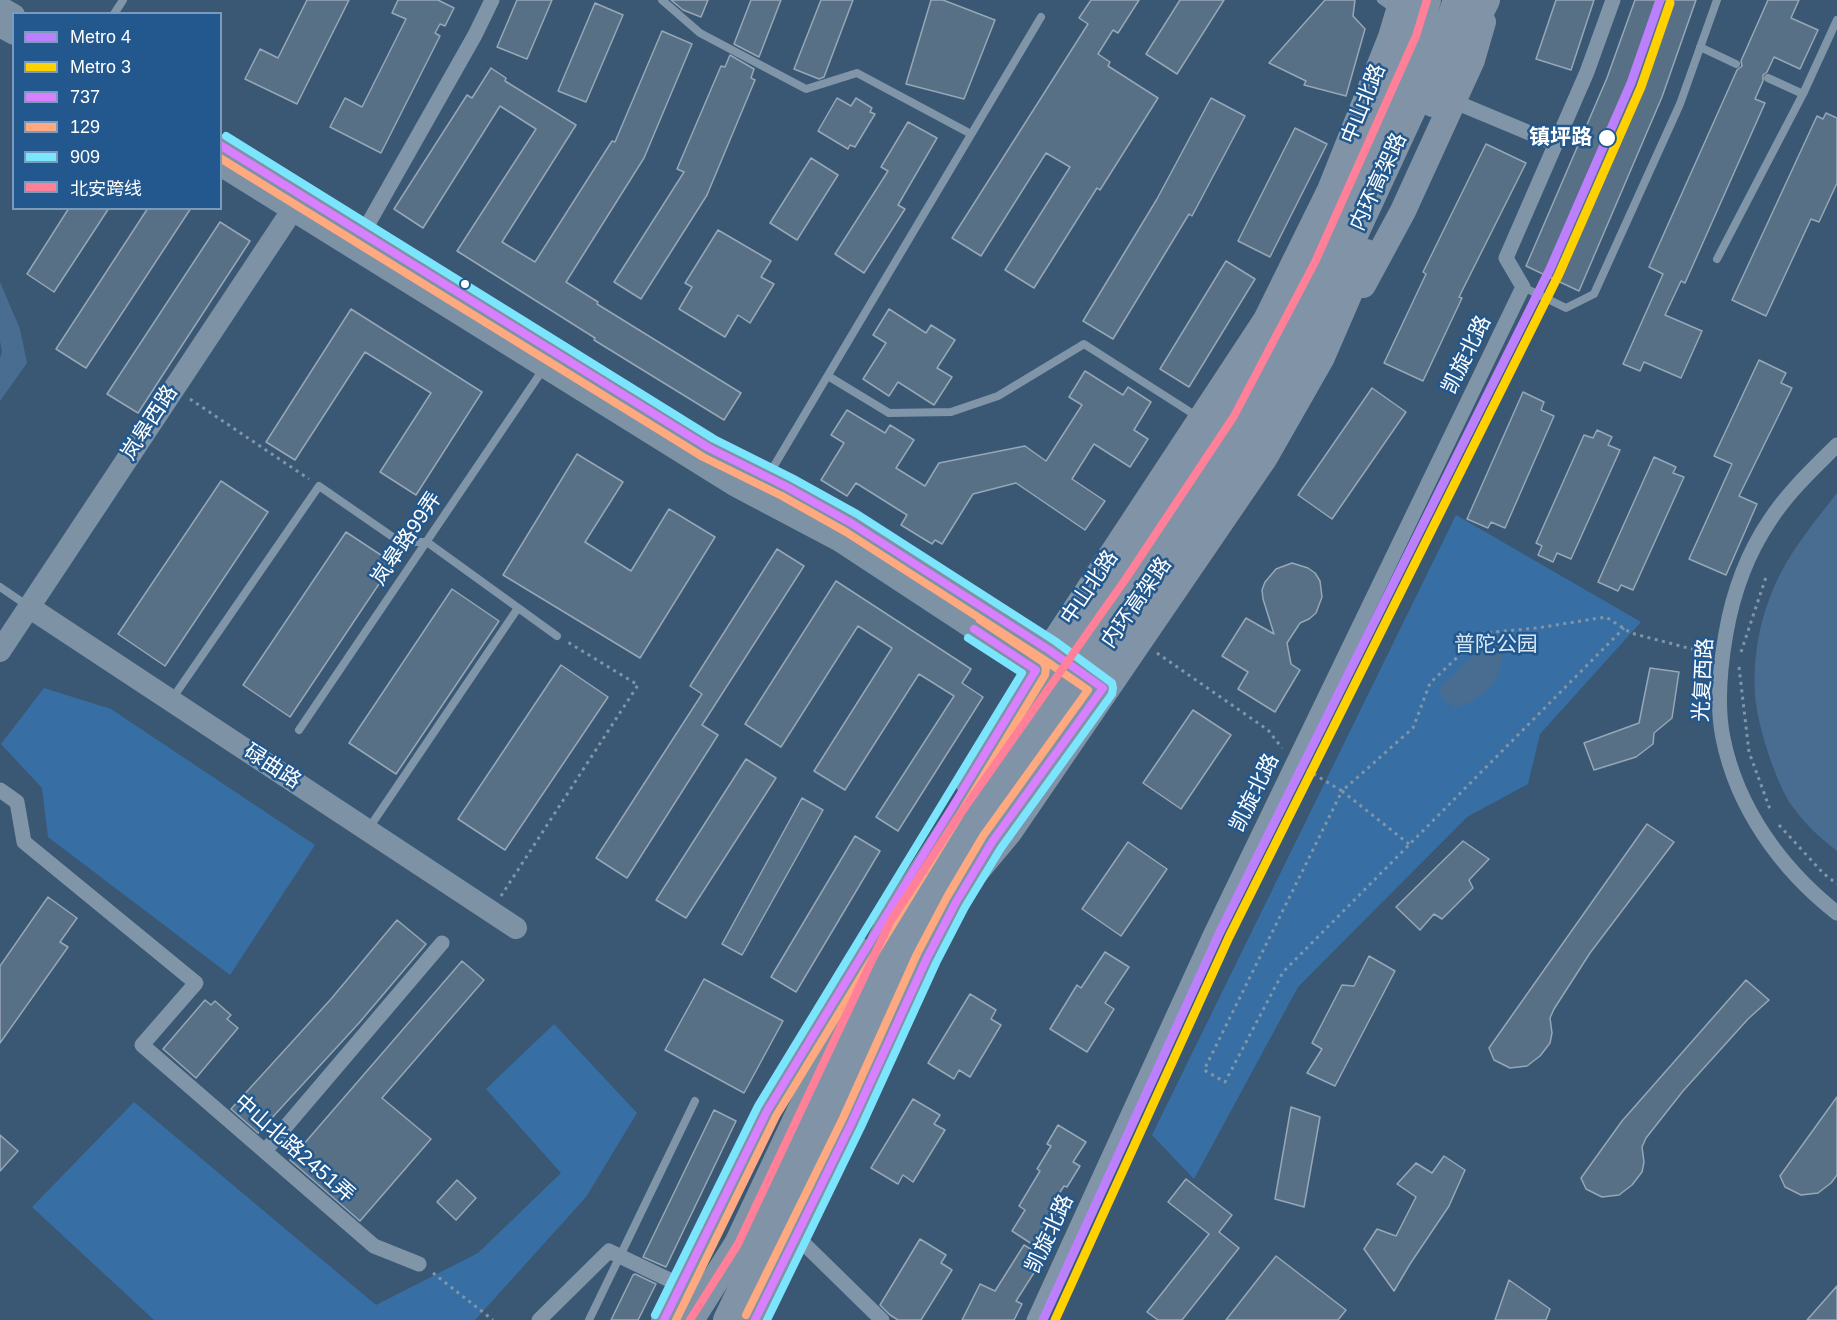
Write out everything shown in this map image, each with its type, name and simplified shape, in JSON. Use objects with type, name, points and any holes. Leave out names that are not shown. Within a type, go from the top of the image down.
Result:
[{"type":"highway","name":"内环高架路","points":[[702,1320],[890,922],[956,820],[1127,578],[1233,416],[1315,262],[1416,36],[1428,0]]},
{"type":"highway","name":"内环高架路","points":[[727,1320],[904,951],[982,823],[1153,580],[1257,422],[1335,276],[1440,49],[1457,0]]},
{"type":"highway","points":[[904,951],[949,903],[1008,832],[1264,457],[1321,357],[1443,102],[1488,0]]},
{"type":"highway","points":[[690,1320],[738,1244]]},
{"type":"main road","name":"中山北路","points":[[664,1320],[767,1111],[1042,660],[1266,320],[1330,190],[1391,37],[1394,4]]},
{"type":"main road","points":[[754,1320],[852,1122],[927,958],[956,902],[992,842],[1096,697],[1210,530],[1346,317],[1403,211],[1443,102]]},
{"type":"main road","points":[[222,147],[297,203],[358,241],[710,448],[851,523],[1096,697]]},
{"type":"main road","points":[[222,166],[297,203]]},
{"type":"main road","name":"岚皋西路","points":[[0,651],[297,203]]},
{"type":"main road","points":[[358,241],[545,367],[734,484],[840,541],[1042,660]]},
{"type":"main road","name":"碌曲路","points":[[29,607],[516,928]]},
{"type":"street","points":[[358,241],[475,36],[492,0]]},
{"type":"street","points":[[1522,288],[1506,258],[1587,72],[1613,0]]},
{"type":"street","points":[[1443,102],[1556,144]]},
{"type":"street","name":"凯旋北路","points":[[1034,1320],[1210,935],[1522,288]]},
{"type":"street","name":"光复西路","points":[[1837,445],[1807,475],[1770,519],[1747,561],[1731,607],[1722,657],[1719,697],[1722,736],[1734,780],[1755,822],[1786,865],[1812,893],[1837,913]]},
{"type":"street","name":"中山北路2451弄","points":[[0,790],[18,802],[24,842],[196,983],[142,1045],[374,1246],[419,1264]]},
{"type":"street","points":[[265,1151],[441,943]]},
{"type":"street","points":[[734,1176],[882,1320]]},
{"type":"street","points":[[539,1320],[609,1251],[680,1285]]},
{"type":"lane","points":[[662,0],[700,33],[806,89],[857,73],[971,134]]},
{"type":"lane","points":[[1522,288],[1566,308],[1594,294],[1680,104],[1717,0]]},
{"type":"lane","points":[[768,478],[1041,17]]},
{"type":"lane","points":[[1717,259],[1803,94],[1837,20]]},
{"type":"lane","points":[[1700,47],[1736,64]]},
{"type":"lane","points":[[1768,78],[1803,94]]},
{"type":"lane","points":[[828,376],[889,413],[951,412],[998,396],[1084,344],[1202,419]]},
{"type":"lane","name":"岚皋路99弄","points":[[299,730],[545,367]]},
{"type":"lane","points":[[171,700],[319,486],[400,542],[427,542],[557,636]]},
{"type":"lane","points":[[0,587],[29,607]]},
{"type":"lane","points":[[368,830],[518,608]]},
{"type":"lane","points":[[589,1320],[695,1101]]},
{"type":"path","points":[[174,388],[319,486]]},
{"type":"path","points":[[1767,574],[1738,661],[1749,752],[1774,819],[1823,873],[1837,884]]},
{"type":"path","points":[[1624,628],[1283,972],[1225,1082],[1204,1070],[1342,791],[1413,728],[1430,683],[1483,633],[1537,628],[1606,617],[1624,628],[1631,633],[1722,657]]},
{"type":"path","points":[[492,912],[638,685],[557,636]]},
{"type":"path","points":[[1136,639],[1268,730],[1293,762],[1342,791],[1409,844]]},
{"type":"path","points":[[419,1264],[433,1272],[493,1320]]},
{"type":"green space","name":"普陀公园","points":[[1456,515],[1641,622],[1540,734],[1528,784],[1467,817],[1298,987],[1194,1179],[1152,1135]]},
{"type":"green space","points":[[44,688],[111,709],[315,845],[230,975],[48,837],[42,788],[1,744]]},
{"type":"green space","points":[[554,1024],[637,1113],[586,1197],[475,1320],[154,1320],[32,1207],[134,1102],[376,1305],[478,1253],[561,1173],[486,1089]]},
{"type":"shaded area","points":[[0,282],[20,329],[27,363],[0,401],[2,351]]},
{"type":"shaded area","points":[[1837,493],[1837,851],[1802,819],[1780,785],[1761,728],[1756,703],[1755,677],[1756,651],[1761,625],[1775,585],[1798,544]]},
{"type":"shaded area","points":[[1501,645],[1500,668],[1491,686],[1476,698],[1456,708],[1443,699],[1439,688],[1476,652]]},
{"type":"building","points":[[307,0],[349,0],[297,104],[245,79],[260,49],[278,58]]},
{"type":"building","points":[[398,0],[438,0],[454,8],[445,26],[440,24],[435,33],[440,36],[381,153],[330,127],[345,98],[362,107],[406,19],[392,13]]},
{"type":"building","points":[[517,0],[552,0],[527,59],[497,47]]},
{"type":"building","points":[[671,0],[708,0],[701,17],[683,10]]},
{"type":"building","points":[[751,0],[781,0],[759,57],[734,44]]},
{"type":"building","points":[[821,0],[853,0],[824,77],[819,79],[794,69]]},
{"type":"building","points":[[931,0],[943,0],[995,20],[964,99],[906,84]]},
{"type":"building","points":[[1091,0],[1139,0],[1118,33],[1113,30],[1098,54],[1110,62],[1108,66],[1158,98],[1100,190],[1097,188],[1034,288],[1005,270],[1070,167],[1046,153],[981,256],[952,238],[1088,24],[1079,18]]},
{"type":"building","points":[[1180,0],[1224,0],[1177,74],[1146,54]]},
{"type":"building","points":[[1325,0],[1355,0],[1353,16],[1365,29],[1346,96],[1304,85],[1306,81],[1269,63]]},
{"type":"building","points":[[1556,0],[1594,0],[1571,70],[1536,59]]},
{"type":"building","name":"镇坪路","points":[[1635,0],[1696,0],[1662,97],[1579,291],[1526,266],[1607,78]]},
{"type":"building","points":[[1768,0],[1799,0],[1791,18],[1818,30],[1800,69],[1774,57],[1767,72],[1763,75],[1763,81],[1755,99],[1765,103],[1685,283],[1681,281],[1665,315],[1702,331],[1681,378],[1644,362],[1640,371],[1623,364],[1663,274],[1649,267],[1737,70],[1742,66],[1741,61]]},
{"type":"building","points":[[595,3],[623,15],[586,102],[558,91]]},
{"type":"building","points":[[662,31],[692,44],[644,158],[566,282],[598,302],[597,304],[741,393],[724,420],[594,340],[595,338],[457,251],[536,129],[500,106],[423,228],[394,209],[467,95],[472,98],[491,68],[506,78],[505,81],[576,125],[502,242],[535,262],[612,141],[615,142]]},
{"type":"building","points":[[730,55],[754,69],[751,78],[755,80],[707,195],[641,299],[614,282],[684,172],[677,169],[721,66],[725,67]]},
{"type":"building","points":[[837,98],[851,106],[856,98],[872,108],[870,112],[875,114],[855,147],[850,145],[848,149],[818,131]]},
{"type":"building","points":[[1211,98],[1245,116],[1192,216],[1189,214],[1113,339],[1083,321],[1157,199]]},
{"type":"building","points":[[1826,113],[1837,118],[1837,183],[1819,222],[1811,219],[1766,316],[1732,300],[1817,116],[1823,119]]},
{"type":"building","points":[[908,122],[937,138],[898,205],[905,209],[864,273],[835,254],[888,171],[881,167]]},
{"type":"building","points":[[1295,128],[1327,144],[1270,257],[1238,241]]},
{"type":"building","points":[[1486,144],[1526,163],[1459,297],[1462,298],[1423,381],[1384,363],[1426,274],[1423,272]]},
{"type":"building","points":[[811,158],[838,175],[797,240],[770,223]]},
{"type":"building","points":[[68,210],[108,210],[54,292],[27,274]]},
{"type":"building","points":[[147,210],[190,210],[86,368],[56,349]]},
{"type":"building","points":[[220,222],[250,241],[138,413],[107,394]]},
{"type":"building","points":[[718,230],[771,261],[761,277],[774,284],[750,323],[738,315],[725,337],[679,309],[692,287],[685,283]]},
{"type":"building","points":[[1226,261],[1255,279],[1189,387],[1160,369]]},
{"type":"building","points":[[351,309],[482,392],[416,495],[380,472],[431,393],[365,352],[295,460],[266,442]]},
{"type":"building","points":[[889,309],[926,333],[931,325],[955,340],[937,368],[952,377],[934,405],[898,382],[889,396],[863,379],[886,343],[873,335]]},
{"type":"building","points":[[1759,360],[1786,373],[1781,383],[1792,388],[1739,496],[1757,504],[1726,575],[1689,559],[1732,464],[1714,456]]},
{"type":"building","points":[[1085,371],[1123,395],[1128,387],[1151,402],[1134,430],[1148,439],[1130,467],[1094,444],[1072,479],[1105,501],[1085,530],[1016,483],[973,494],[942,544],[935,540],[932,544],[901,525],[907,515],[856,483],[847,496],[821,480],[844,443],[831,435],[847,410],[885,433],[890,425],[914,440],[896,468],[925,486],[939,463],[1025,446],[1046,461],[1082,405],[1069,397]]},
{"type":"building","points":[[1372,388],[1406,412],[1332,519],[1298,495]]},
{"type":"building","points":[[1523,392],[1544,402],[1541,410],[1554,416],[1505,528],[1491,522],[1488,528],[1467,519]]},
{"type":"building","points":[[1597,430],[1612,437],[1608,445],[1620,450],[1571,559],[1557,553],[1553,562],[1538,555],[1542,546],[1536,543],[1584,435],[1593,438]]},
{"type":"building","points":[[577,454],[623,482],[585,542],[631,571],[669,509],[715,537],[640,658],[503,575]]},
{"type":"building","points":[[1654,457],[1676,467],[1673,473],[1684,477],[1633,590],[1621,585],[1618,591],[1598,582]]},
{"type":"building","points":[[221,481],[268,512],[165,666],[118,634]]},
{"type":"building","points":[[346,532],[393,563],[290,717],[243,685]]},
{"type":"building","points":[[777,549],[804,566],[702,725],[718,735],[627,878],[596,858],[702,694],[690,686]]},
{"type":"building","points":[[1292,563],[1315,573],[1320,581],[1322,597],[1316,613],[1300,623],[1287,643],[1291,664],[1300,670],[1275,712],[1238,689],[1248,672],[1222,656],[1246,618],[1274,634],[1262,590],[1265,582],[1276,569]]},
{"type":"building","points":[[836,581],[971,669],[962,683],[983,697],[898,831],[876,817],[954,696],[919,674],[845,790],[814,771],[892,648],[858,626],[781,747],[745,724]]},
{"type":"building","points":[[452,589],[499,621],[396,774],[349,743]]},
{"type":"building","points":[[561,665],[608,697],[505,850],[458,819]]},
{"type":"building","points":[[1650,668],[1679,672],[1672,718],[1654,733],[1653,744],[1636,757],[1594,770],[1584,743],[1639,723]]},
{"type":"building","points":[[1193,710],[1231,735],[1181,809],[1143,783]]},
{"type":"building","points":[[746,759],[776,778],[686,918],[656,900]]},
{"type":"building","points":[[802,798],[823,810],[742,955],[722,944]]},
{"type":"building","points":[[1647,824],[1674,842],[1590,953],[1554,1009],[1550,1018],[1552,1033],[1550,1043],[1540,1056],[1527,1066],[1510,1068],[1494,1060],[1489,1048]]},
{"type":"building","points":[[855,836],[880,851],[796,992],[771,977]]},
{"type":"building","points":[[1463,841],[1489,859],[1469,880],[1473,888],[1442,919],[1434,914],[1420,930],[1396,907]]},
{"type":"building","points":[[1128,842],[1167,869],[1121,936],[1082,909]]},
{"type":"building","points":[[48,897],[77,918],[60,942],[68,947],[0,1043],[0,966]]},
{"type":"building","points":[[397,920],[426,944],[359,1023],[258,1133],[231,1109],[331,999]]},
{"type":"building","points":[[1105,952],[1129,967],[1105,1003],[1114,1009],[1087,1052],[1050,1029],[1077,985],[1081,988]]},
{"type":"building","points":[[1369,956],[1395,971],[1335,1086],[1307,1073],[1322,1049],[1312,1043],[1342,985],[1354,986]]},
{"type":"building","points":[[462,961],[484,980],[382,1098],[431,1139],[360,1221],[290,1160]]},
{"type":"building","points":[[704,979],[783,1021],[744,1093],[665,1050]]},
{"type":"building","points":[[1746,980],[1769,1000],[1748,1019],[1683,1091],[1646,1138],[1642,1147],[1644,1162],[1642,1172],[1632,1185],[1619,1195],[1602,1197],[1586,1189],[1581,1178],[1622,1121]]},
{"type":"building","points":[[970,994],[996,1010],[991,1019],[1001,1025],[970,1077],[959,1070],[954,1079],[928,1063]]},
{"type":"building","points":[[205,1000],[211,1005],[215,1001],[231,1015],[227,1019],[238,1028],[196,1078],[163,1049]]},
{"type":"building","points":[[1837,1097],[1837,1175],[1818,1193],[1801,1195],[1785,1187],[1780,1176]]},
{"type":"building","points":[[913,1099],[940,1115],[934,1124],[945,1130],[913,1182],[903,1175],[898,1184],[871,1168]]},
{"type":"building","points":[[1291,1107],[1320,1117],[1304,1207],[1275,1199]]},
{"type":"building","points":[[714,1110],[736,1121],[666,1267],[643,1257]]},
{"type":"building","points":[[1058,1125],[1086,1142],[1073,1162],[1080,1166],[1049,1209],[1056,1213],[1035,1246],[1012,1231],[1025,1210],[1019,1206],[1040,1171],[1037,1169],[1051,1146],[1047,1144]]},
{"type":"building","points":[[0,1135],[18,1151],[0,1171]]},
{"type":"building","points":[[1444,1156],[1465,1170],[1449,1206],[1394,1291],[1364,1249],[1377,1229],[1396,1236],[1416,1197],[1397,1184],[1416,1163],[1432,1173]]},
{"type":"building","points":[[1186,1179],[1232,1215],[1219,1232],[1239,1248],[1182,1320],[1158,1320],[1147,1312],[1209,1234],[1168,1202]]},
{"type":"building","points":[[457,1180],[476,1198],[456,1220],[437,1202]]},
{"type":"building","points":[[920,1239],[946,1255],[941,1263],[952,1270],[921,1320],[898,1320],[880,1305]]},
{"type":"building","points":[[1024,1245],[1044,1257],[1016,1301],[1022,1304],[1014,1320],[962,1320],[980,1284],[995,1291]]},
{"type":"building","points":[[1276,1256],[1346,1310],[1338,1320],[1226,1320]]},
{"type":"building","points":[[633,1275],[656,1284],[638,1320],[611,1320]]},
{"type":"building","points":[[1509,1280],[1550,1309],[1546,1320],[1495,1320]]},
{"type":"building","points":[[1837,1286],[1837,1320],[1807,1320]]},
{"type":"metro line","name":"4","points":[[1043,1320],[1220,932],[1550,269],[1631,83],[1660,0]]},
{"type":"metro line","name":"3","points":[[1055,1320],[1229,937],[1559,274],[1641,87],[1670,3]]},
{"type":"transit line","name":"北安跨线","points":[[690,1320],[738,1244],[890,922],[956,820],[1127,577],[1234,416],[1315,262],[1416,36],[1427,0]]},
{"type":"transit line","name":"909","points":[[226,136],[714,439],[857,514],[1055,641],[1112,683],[1112,694],[1001,848],[965,907],[936,963],[861,1127],[767,1320]]},
{"type":"transit line","name":"737","points":[[222,146],[709,448],[787,487],[851,523],[1049,650],[1103,688],[992,842],[956,902],[927,958],[852,1122],[755,1320]]},
{"type":"transit line","name":"129","points":[[222,159],[703,457],[782,496],[846,532],[1088,690],[983,836],[947,897],[917,954],[843,1118],[746,1315]]},
{"type":"transit line","name":"129","points":[[676,1320],[776,1116],[1045,675],[1046,668],[1043,662],[980,620]]},
{"type":"transit line","name":"737","points":[[664,1320],[767,1111],[1036,670],[974,629]]},
{"type":"transit line","name":"909","points":[[655,1315],[758,1106],[1022,673],[968,638]]},
{"type":"place","name":"镇坪路","points":[[1607,138]]}]
